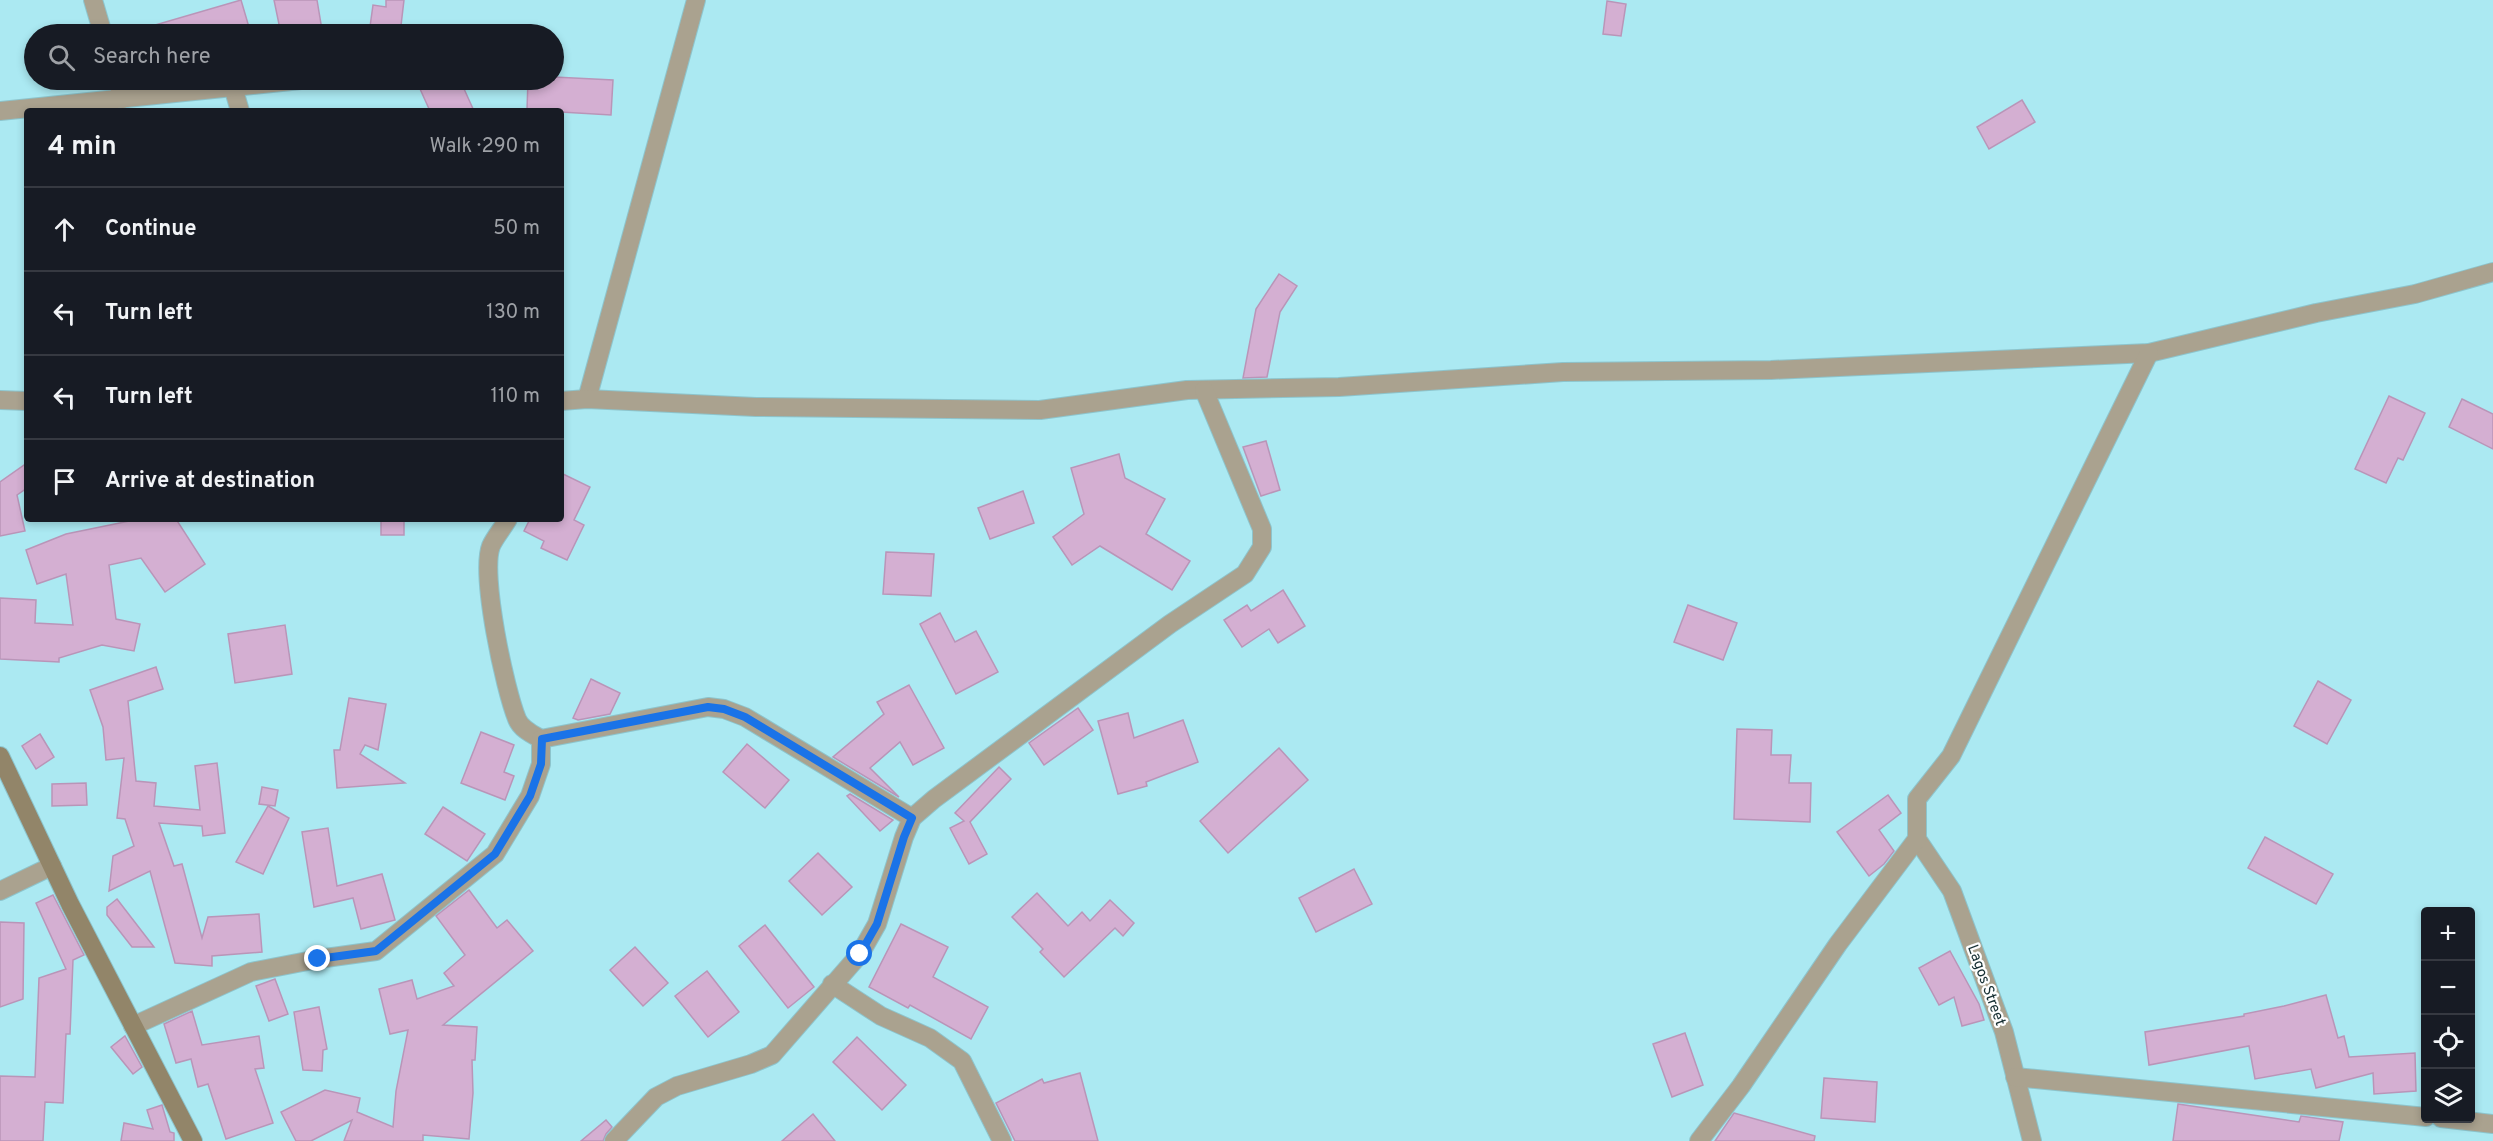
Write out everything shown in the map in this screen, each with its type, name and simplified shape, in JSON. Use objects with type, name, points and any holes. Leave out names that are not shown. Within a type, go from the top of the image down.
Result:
[{"type":"street","points":[[93,0],[100,24]]},
{"type":"street","points":[[587,399],[696,0]]},
{"type":"street","points":[[120,90],[123,99]]},
{"type":"street","points":[[31,108],[206,90]]},
{"type":"street","points":[[234,90],[239,108]]},
{"type":"street","points":[[0,111],[24,109]]},
{"type":"street","points":[[564,401],[587,399],[756,407],[1040,410],[1204,390],[1339,387],[1563,372],[1772,370],[2149,354],[2316,314],[2415,294],[2493,272]]},
{"type":"street","points":[[1699,1141],[1741,1086],[1838,944],[1917,839],[1917,799],[1951,756],[2149,354]]},
{"type":"street","points":[[614,1141],[656,1097],[677,1086],[751,1064],[772,1054],[860,954],[877,924],[912,818],[934,799],[1160,631],[1245,574],[1262,547],[1262,529],[1204,390]]},
{"type":"street","points":[[0,400],[24,401]]},
{"type":"street","points":[[506,522],[490,547],[488,569],[494,634],[518,721],[528,732],[542,739],[708,707],[724,709],[745,717],[912,818]]},
{"type":"street","points":[[133,1026],[251,972],[376,951],[495,854],[530,796],[541,764],[542,739]]},
{"type":"street","points":[[0,756],[52,866],[193,1141]]},
{"type":"street","name":"Lagos Street","points":[[1917,839],[1952,891],[2004,1032],[2032,1141]]},
{"type":"street","points":[[0,891],[52,866]]},
{"type":"street","points":[[832,984],[880,1016],[930,1038],[962,1061],[1002,1141]]},
{"type":"street","points":[[2015,1077],[2421,1117]]},
{"type":"street","points":[[2475,1122],[2493,1124]]},
{"type":"building","points":[[241,0],[248,24],[159,24]]},
{"type":"building","points":[[274,0],[317,0],[321,24],[279,24]]},
{"type":"building","points":[[386,0],[404,0],[401,24],[370,24],[373,5],[386,7]]},
{"type":"building","points":[[1607,1],[1626,4],[1621,36],[1603,34]]},
{"type":"building","points":[[564,78],[613,80],[611,115],[564,112],[564,108],[527,108],[528,90],[564,90]]},
{"type":"building","points":[[421,90],[465,90],[473,108],[429,108]]},
{"type":"building","points":[[2022,100],[2035,122],[1989,149],[1977,127]]},
{"type":"building","points":[[1279,274],[1297,286],[1280,312],[1267,377],[1243,378],[1256,309]]},
{"type":"building","points":[[2389,396],[2425,413],[2403,460],[2398,458],[2386,483],[2355,469]]},
{"type":"building","points":[[2462,399],[2493,414],[2493,449],[2449,427]]},
{"type":"building","points":[[1266,441],[1280,490],[1261,496],[1243,447]]},
{"type":"building","points":[[1119,454],[1125,478],[1165,499],[1146,534],[1190,561],[1172,590],[1100,546],[1072,565],[1053,537],[1084,514],[1071,468]]},
{"type":"building","points":[[24,465],[24,490],[17,495],[25,531],[0,536],[0,482]]},
{"type":"building","points":[[564,474],[590,487],[574,520],[584,525],[567,560],[541,548],[544,541],[524,531],[528,522],[564,522]]},
{"type":"building","points":[[1023,491],[1034,523],[990,539],[978,508]]},
{"type":"building","points":[[124,522],[178,522],[205,564],[165,592],[141,558],[109,565],[116,619],[140,624],[134,651],[102,645],[59,658],[59,662],[0,659],[0,598],[36,600],[35,623],[73,625],[66,574],[37,584],[26,550],[66,534]]},
{"type":"building","points":[[381,522],[404,522],[404,535],[381,535]]},
{"type":"building","points":[[886,552],[934,554],[931,596],[883,594]]},
{"type":"building","points":[[1283,590],[1305,626],[1278,643],[1269,629],[1242,647],[1224,620],[1247,605],[1251,611]]},
{"type":"building","points":[[1688,605],[1737,623],[1723,660],[1674,642]]},
{"type":"building","points":[[940,613],[955,642],[976,631],[998,672],[956,694],[920,624]]},
{"type":"building","points":[[285,625],[292,674],[235,683],[228,634]]},
{"type":"building","points":[[156,667],[163,689],[128,701],[136,781],[156,783],[154,806],[200,810],[195,766],[217,763],[225,833],[203,836],[202,826],[159,823],[174,866],[182,864],[202,938],[208,917],[259,914],[262,952],[212,956],[212,966],[175,963],[150,871],[109,891],[113,856],[134,846],[125,819],[117,818],[124,758],[106,760],[103,727],[90,690]]},
{"type":"building","points":[[591,679],[620,693],[610,714],[578,720],[573,718]]},
{"type":"building","points":[[2318,681],[2351,700],[2327,744],[2294,726]]},
{"type":"building","points":[[909,685],[944,748],[913,765],[900,742],[870,768],[899,797],[833,757],[884,714],[877,702]]},
{"type":"building","points":[[349,698],[386,704],[378,750],[365,745],[360,754],[405,783],[337,788],[334,750],[340,750]]},
{"type":"building","points":[[1078,708],[1093,730],[1044,765],[1029,743]]},
{"type":"building","points":[[1128,713],[1134,738],[1183,720],[1198,762],[1146,782],[1147,786],[1118,794],[1098,721]]},
{"type":"building","points":[[1737,729],[1772,730],[1771,755],[1791,755],[1789,783],[1811,783],[1810,822],[1734,819]]},
{"type":"building","points":[[481,732],[514,745],[504,772],[514,776],[505,800],[461,783]]},
{"type":"building","points":[[40,734],[54,757],[36,769],[22,746]]},
{"type":"building","points":[[747,744],[789,780],[765,808],[723,772]]},
{"type":"building","points":[[1279,748],[1308,780],[1228,853],[1200,821]]},
{"type":"building","points":[[999,767],[1011,779],[970,822],[987,854],[969,864],[950,828],[964,821],[955,813]]},
{"type":"building","points":[[86,783],[87,805],[52,806],[52,784]]},
{"type":"building","points":[[262,787],[278,790],[275,806],[259,804]]},
{"type":"building","points":[[850,794],[893,820],[880,831],[847,796]]},
{"type":"building","points":[[1888,795],[1901,813],[1879,830],[1894,851],[1884,864],[1869,876],[1837,832]]},
{"type":"building","points":[[268,806],[289,818],[263,874],[236,862]]},
{"type":"building","points":[[443,807],[485,834],[467,861],[425,834]]},
{"type":"building","points":[[328,828],[337,886],[382,874],[395,920],[361,929],[353,898],[314,907],[302,832]]},
{"type":"building","points":[[2265,837],[2333,874],[2316,904],[2248,868]]},
{"type":"building","points":[[818,853],[852,887],[822,915],[789,881]]},
{"type":"building","points":[[1354,869],[1372,904],[1316,932],[1299,898]]},
{"type":"building","points":[[469,890],[497,928],[507,920],[533,951],[443,1025],[477,1027],[475,1060],[472,1060],[473,1093],[469,1139],[423,1135],[423,1141],[344,1141],[352,1120],[311,1141],[296,1141],[281,1112],[325,1090],[360,1098],[357,1112],[393,1127],[396,1091],[408,1030],[390,1034],[379,989],[412,980],[417,999],[454,986],[444,973],[465,955],[436,916]]},
{"type":"building","points":[[1037,893],[1068,926],[1082,912],[1090,921],[1110,900],[1134,923],[1123,936],[1115,928],[1064,977],[1040,952],[1043,949],[1012,917]]},
{"type":"building","points":[[53,895],[84,955],[73,960],[70,1034],[66,1034],[63,1103],[45,1102],[43,1141],[0,1141],[0,1076],[35,1077],[39,978],[66,969],[36,903]]},
{"type":"building","points":[[117,899],[154,947],[132,947],[107,915],[107,907]]},
{"type":"building","points":[[0,922],[24,923],[23,999],[0,1007]]},
{"type":"building","points":[[901,924],[948,947],[933,977],[988,1007],[971,1039],[910,1005],[908,1008],[869,987]]},
{"type":"building","points":[[765,925],[814,987],[788,1008],[739,946]]},
{"type":"building","points":[[635,947],[668,983],[643,1006],[610,970]]},
{"type":"building","points":[[1950,951],[1979,1004],[1984,1020],[1962,1026],[1954,997],[1939,1005],[1919,968]]},
{"type":"building","points":[[707,971],[739,1012],[708,1037],[675,996]]},
{"type":"building","points":[[275,979],[288,1014],[269,1021],[256,986]]},
{"type":"building","points":[[2326,995],[2338,1038],[2344,1036],[2349,1057],[2415,1053],[2416,1091],[2374,1094],[2373,1073],[2316,1088],[2311,1069],[2255,1079],[2249,1046],[2149,1065],[2145,1032],[2244,1016],[2244,1014]]},
{"type":"building","points":[[319,1007],[327,1049],[323,1050],[322,1071],[303,1070],[294,1012]]},
{"type":"building","points":[[192,1011],[202,1045],[259,1036],[264,1068],[255,1069],[273,1123],[226,1139],[208,1084],[198,1087],[191,1059],[176,1063],[164,1024]]},
{"type":"building","points":[[1685,1033],[1703,1085],[1672,1097],[1653,1044]]},
{"type":"building","points":[[125,1036],[142,1067],[133,1074],[111,1047]]},
{"type":"building","points":[[857,1037],[906,1085],[882,1110],[833,1062]]},
{"type":"building","points":[[1080,1073],[1098,1141],[1015,1141],[996,1103],[1042,1079],[1044,1083]]},
{"type":"building","points":[[1824,1078],[1877,1082],[1875,1122],[1821,1118]]},
{"type":"building","points":[[2178,1104],[2299,1122],[2301,1116],[2343,1122],[2339,1141],[2173,1141]]},
{"type":"building","points":[[162,1105],[170,1132],[174,1133],[174,1141],[121,1141],[124,1123],[153,1129],[147,1110]]},
{"type":"building","points":[[1734,1113],[1815,1136],[1814,1141],[1715,1141]]},
{"type":"building","points":[[813,1114],[835,1141],[782,1141]]},
{"type":"building","points":[[606,1120],[612,1127],[603,1141],[581,1141]]},
{"type":"route","points":[[318,959],[376,951],[495,854],[530,796],[541,764],[542,739],[708,707],[724,709],[745,717],[912,818],[877,924],[860,954]]}]
